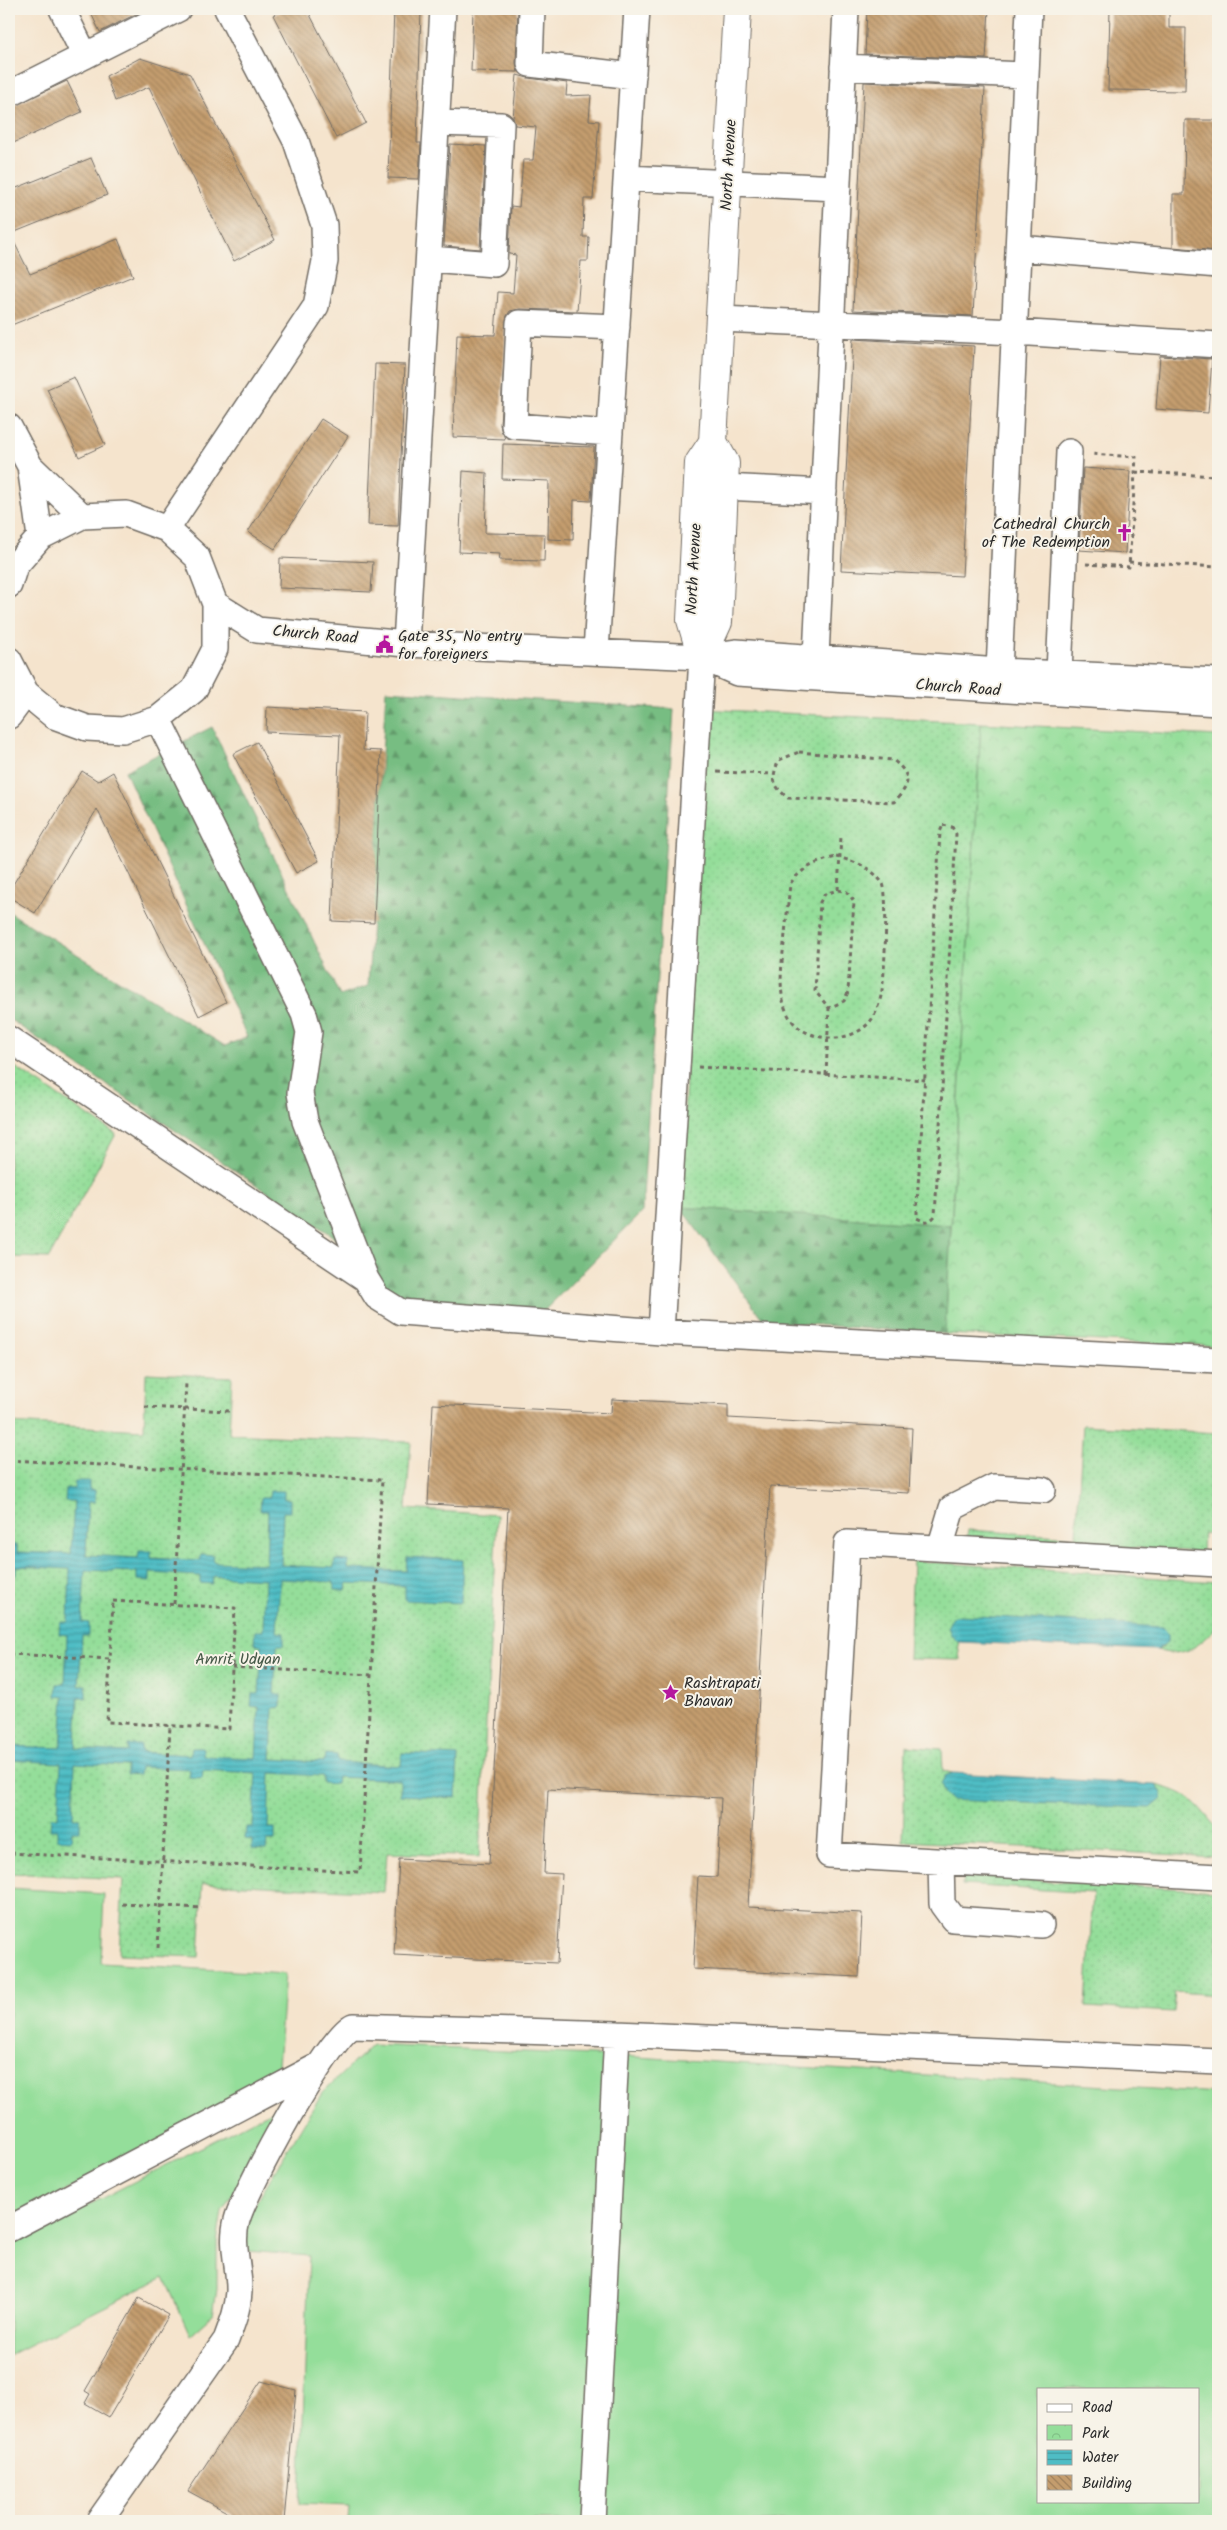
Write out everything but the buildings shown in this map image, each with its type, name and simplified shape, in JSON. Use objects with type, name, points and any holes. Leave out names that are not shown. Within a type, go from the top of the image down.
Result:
[{"type":"main road","name":"North Avenue","points":[[702,657],[718,622],[725,463],[714,442],[737,9]]},
{"type":"main road","name":"North Avenue","points":[[702,657],[691,620],[700,463],[714,442]]},
{"type":"street","points":[[62,9],[85,56]]},
{"type":"street","points":[[9,94],[178,9]]},
{"type":"street","points":[[167,529],[316,306],[325,261],[324,225],[299,148],[227,9]]},
{"type":"street","points":[[406,644],[444,9]]},
{"type":"street","points":[[532,9],[530,64],[633,76]]},
{"type":"street","points":[[596,651],[637,9]]},
{"type":"street","points":[[816,656],[846,9]]},
{"type":"street","points":[[999,670],[1029,9]]},
{"type":"street","points":[[843,67],[1026,75]]},
{"type":"street","points":[[429,259],[494,264],[501,126],[437,123]]},
{"type":"street","points":[[627,178],[838,188]]},
{"type":"street","points":[[1018,248],[1218,264]]},
{"type":"street","points":[[720,319],[1015,332],[1218,345]]},
{"type":"street","points":[[610,433],[514,426],[519,323],[617,327]]},
{"type":"street","points":[[9,427],[30,466],[82,516]]},
{"type":"street","points":[[1069,452],[1062,562],[1070,681]]},
{"type":"street","points":[[30,466],[40,537]]},
{"type":"street","points":[[724,487],[824,492]]},
{"type":"street","points":[[9,586],[15,566],[40,537],[82,516],[126,514],[167,529],[197,557],[215,604],[215,649],[194,690],[158,719],[123,730],[88,728],[54,716],[26,693],[9,660]]},
{"type":"street","name":"Church Road","points":[[215,604],[257,630],[406,644],[702,657],[736,652],[816,656],[999,670],[1218,703]]},
{"type":"street","name":"Church Road","points":[[215,649],[257,630]]},
{"type":"street","points":[[661,1332],[702,657]]},
{"type":"street","name":"Church Road","points":[[702,657],[737,673],[1070,681],[1218,681]]},
{"type":"street","points":[[9,716],[26,693]]},
{"type":"street","points":[[158,719],[304,1014],[309,1032],[300,1093],[305,1121],[366,1280],[377,1297],[401,1312],[661,1332],[1218,1360]]},
{"type":"street","points":[[9,1039],[366,1280]]},
{"type":"street","points":[[940,1548],[952,1508],[994,1487],[1043,1490]]},
{"type":"street","points":[[1218,1564],[847,1543],[829,1855],[1218,1877]]},
{"type":"street","points":[[941,1861],[942,1904],[953,1919],[1041,1925]]},
{"type":"street","points":[[98,2521],[226,2340],[235,2317],[239,2292],[233,2247],[236,2221],[250,2187],[318,2066],[345,2030],[361,2025],[617,2034],[1218,2062]]},
{"type":"street","points":[[592,2521],[617,2034]]},
{"type":"street","points":[[9,2229],[318,2066]]},
{"type":"path","points":[[1062,562],[1129,567],[1136,457],[1069,452]]},
{"type":"path","points":[[1135,472],[1218,476]]},
{"type":"path","points":[[1129,562],[1218,567]]},
{"type":"path","points":[[799,752],[893,760],[905,769],[907,774],[906,789],[894,802],[788,798],[777,789],[773,774],[779,760],[799,752]]},
{"type":"path","points":[[694,771],[773,774]]},
{"type":"path","points":[[943,825],[952,827],[956,834],[936,1216],[932,1220],[925,1222],[917,1218],[925,1080],[940,832],[943,825]]},
{"type":"path","points":[[838,890],[841,836]]},
{"type":"path","points":[[836,856],[854,860],[874,873],[884,886],[882,990],[872,1019],[854,1034],[828,1038],[807,1032],[791,1021],[782,1003],[780,982],[790,884],[797,873],[815,862],[836,856]]},
{"type":"path","points":[[826,1075],[829,1008],[814,991],[820,902],[825,894],[838,890],[847,892],[854,901],[848,992],[844,1001],[829,1008]]},
{"type":"path","points":[[678,1066],[925,1080]]},
{"type":"path","points":[[174,1604],[186,1384]]},
{"type":"path","points":[[145,1407],[230,1411]]},
{"type":"path","points":[[9,1460],[382,1480],[360,1872],[9,1853]]},
{"type":"path","points":[[113,1601],[174,1604],[235,1608],[229,1729],[106,1722],[113,1601]]},
{"type":"path","points":[[9,1654],[110,1659]]},
{"type":"path","points":[[232,1667],[371,1675]]},
{"type":"path","points":[[158,1948],[170,1726]]},
{"type":"path","points":[[122,1904],[202,1908]]},
{"type":"green space","points":[[386,690],[674,709],[642,1212],[541,1314],[396,1301],[331,1235],[9,1019],[9,912],[225,1046],[247,1037],[125,771],[212,727],[340,996],[368,986]]},
{"type":"green space","points":[[703,709],[981,723],[951,1225],[680,1207]]},
{"type":"green space","points":[[981,723],[1218,736],[1218,1346],[945,1334]]},
{"type":"green space","points":[[9,1063],[116,1134],[49,1258],[9,1257]]},
{"type":"green space","points":[[680,1207],[951,1225],[945,1334],[764,1321]]},
{"type":"green space","name":"Amrit Udyan","points":[[146,1373],[232,1377],[229,1434],[411,1442],[406,1509],[497,1515],[479,1857],[387,1853],[384,1892],[203,1883],[199,1957],[119,1954],[123,1879],[9,1873],[9,1423],[144,1430]]},
{"type":"green space","points":[[1083,1425],[1218,1433],[1218,1535],[1203,1534],[1202,1552],[967,1537],[968,1530],[1076,1537]]},
{"type":"green space","points":[[913,1561],[1218,1582],[1218,1624],[1199,1644],[1175,1653],[1157,1650],[1164,1647],[951,1635],[958,1642],[960,1660],[909,1659]]},
{"type":"green space","points":[[906,1746],[942,1749],[943,1771],[953,1773],[945,1776],[1162,1793],[1156,1785],[1176,1791],[1196,1804],[1215,1826],[1218,1826],[1218,1857],[903,1841]]},
{"type":"green space","points":[[963,1876],[1218,1891],[1218,1995],[1175,1992],[1173,2012],[1086,2007],[1093,1893],[962,1885]]},
{"type":"green space","points":[[9,1888],[104,1894],[101,1963],[285,1974],[278,2066],[258,2092],[9,2220]]},
{"type":"green space","points":[[372,2045],[637,2057],[1218,2093],[1218,2521],[348,2521],[349,2506],[300,2504],[309,2256],[247,2251],[242,2241],[249,2214],[322,2093]]},
{"type":"green space","points":[[293,2100],[222,2211],[217,2242],[217,2289],[213,2315],[190,2335],[164,2277],[9,2355],[9,2246]]},
{"type":"water","points":[[75,1481],[89,1481],[89,1489],[95,1490],[95,1502],[88,1502],[86,1555],[138,1558],[139,1551],[151,1551],[151,1558],[200,1561],[201,1554],[213,1555],[214,1562],[266,1564],[268,1511],[260,1511],[261,1498],[269,1498],[270,1491],[284,1491],[284,1499],[290,1499],[290,1512],[283,1512],[281,1565],[334,1568],[335,1560],[348,1561],[348,1569],[406,1571],[407,1557],[463,1560],[461,1603],[405,1600],[405,1586],[347,1583],[346,1590],[334,1590],[334,1582],[280,1579],[277,1632],[284,1633],[284,1645],[277,1645],[274,1694],[281,1695],[281,1707],[273,1708],[271,1759],[324,1762],[325,1754],[337,1755],[338,1762],[401,1766],[402,1753],[458,1756],[456,1798],[400,1795],[400,1780],[337,1777],[336,1784],[323,1783],[323,1776],[270,1773],[268,1828],[275,1828],[275,1841],[267,1841],[266,1850],[252,1849],[252,1840],[245,1839],[246,1827],[253,1827],[256,1773],[203,1770],[202,1778],[189,1777],[190,1769],[140,1767],[139,1775],[127,1774],[127,1766],[75,1763],[73,1818],[80,1818],[80,1831],[72,1831],[71,1840],[57,1839],[57,1830],[50,1830],[51,1817],[58,1817],[61,1763],[9,1760],[9,1746],[61,1748],[64,1697],[56,1696],[57,1684],[65,1684],[67,1635],[59,1634],[60,1622],[68,1622],[70,1569],[16,1566],[16,1575],[9,1574],[9,1545],[17,1545],[17,1552],[71,1554],[74,1501],[65,1501],[66,1488],[74,1489]],"holes":[[[85,1570],[137,1572],[137,1580],[150,1581],[150,1573],[200,1576],[200,1583],[212,1584],[213,1576],[265,1579],[263,1631],[255,1631],[254,1644],[262,1645],[259,1694],[252,1694],[251,1706],[259,1707],[256,1758],[203,1756],[203,1748],[191,1748],[190,1755],[141,1752],[141,1745],[128,1745],[128,1752],[76,1749],[78,1698],[86,1698],[86,1685],[79,1685],[82,1636],[89,1636],[89,1623],[82,1622]]]},
{"type":"water","points":[[960,1615],[1163,1627],[1168,1634],[1168,1641],[1157,1650],[958,1642],[951,1635],[948,1626],[952,1617]]},
{"type":"water","points":[[953,1773],[1156,1785],[1162,1793],[1162,1799],[1151,1808],[951,1800],[945,1794],[941,1784],[945,1776]]},
{"type":"place","name":"Cathedral Church of The Redemption","points":[[1124,533]]},
{"type":"place","name":"Gate 35, No entry for foreigners","points":[[384,645]]},
{"type":"place","name":"Rashtrapati Bhavan","points":[[670,1692]]}]
